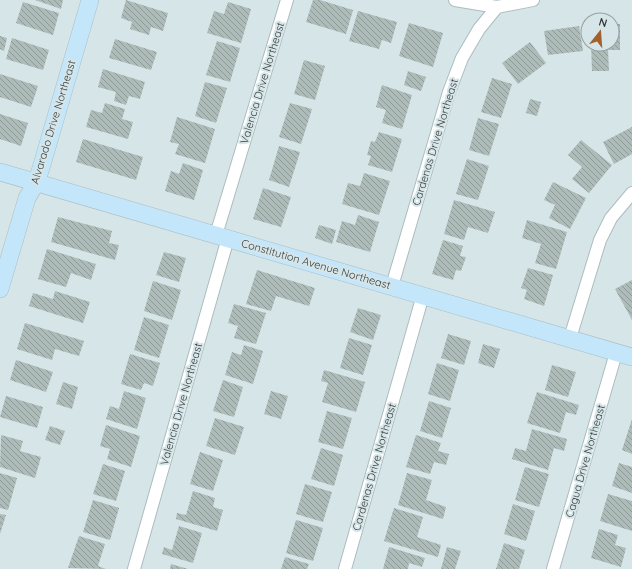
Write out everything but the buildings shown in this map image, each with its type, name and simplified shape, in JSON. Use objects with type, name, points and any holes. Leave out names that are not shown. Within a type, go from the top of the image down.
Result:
[{"type":"street","name":"Alvarado Drive Northeast","points":[[0,289],[27,198],[36,182],[90,0]]},
{"type":"street","name":"Valencia Drive Northeast","points":[[134,569],[222,236],[287,0]]},
{"type":"street","points":[[455,0],[497,8],[533,0]]},
{"type":"street","name":"Cardenas Drive Northeast","points":[[392,286],[450,92],[462,58],[479,29],[497,8]]},
{"type":"street","name":"Constitution Avenue Northeast","points":[[0,172],[624,355]]},
{"type":"street","points":[[570,338],[600,240],[611,218],[632,193]]},
{"type":"street","name":"Cardenas Drive Northeast","points":[[345,569],[423,295]]},
{"type":"street","name":"Cagua Drive Northeast","points":[[553,569],[624,355]]}]
